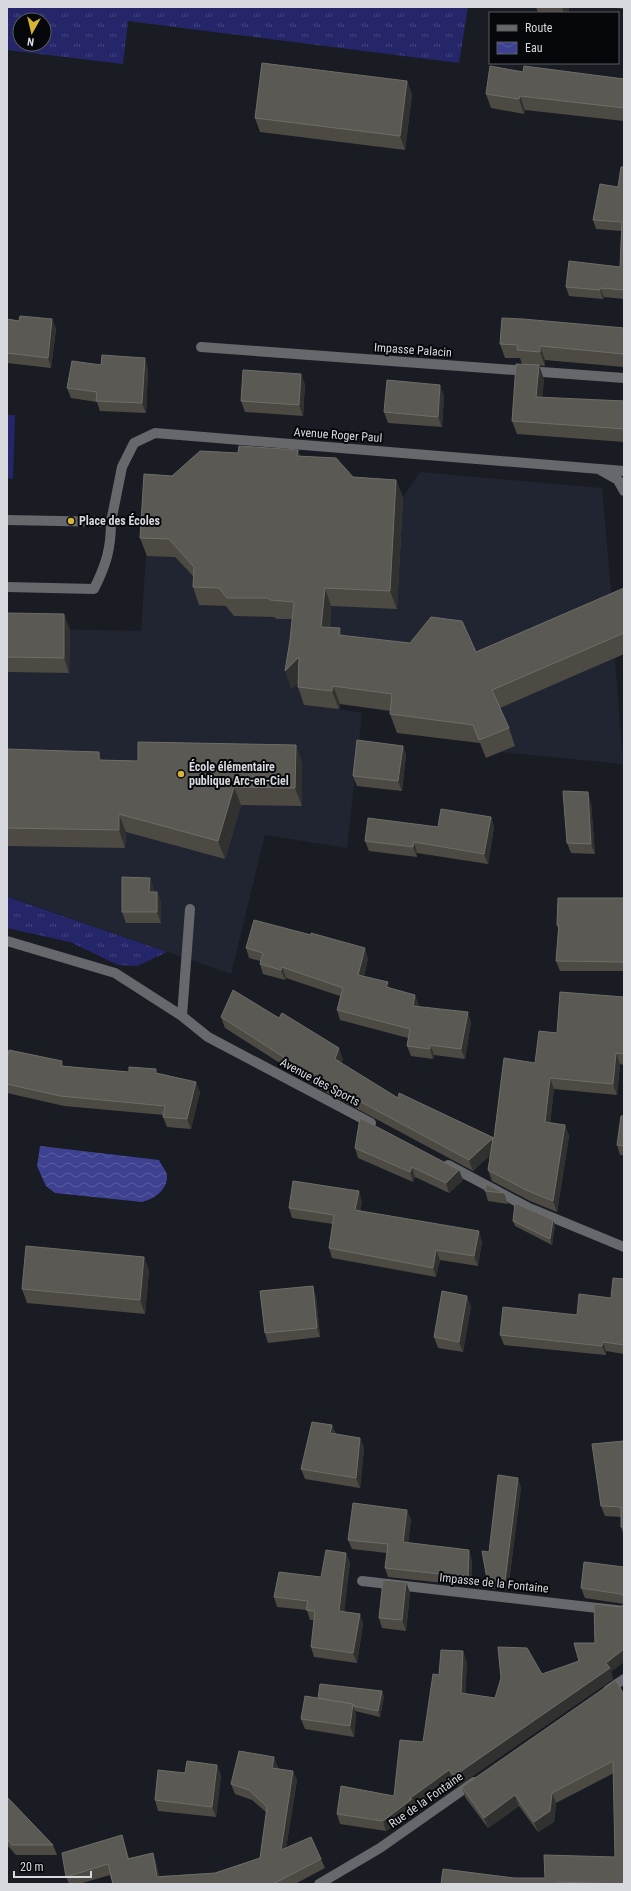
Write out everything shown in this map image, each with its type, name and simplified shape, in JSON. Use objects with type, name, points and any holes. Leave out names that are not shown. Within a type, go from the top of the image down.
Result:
[{"type":"street","name":"Impasse Palacin","points":[[201,347],[624,378]]},
{"type":"street","name":"Avenue Roger Paul","points":[[111,522],[122,467],[134,443],[155,433],[624,471]]},
{"type":"street","points":[[596,468],[618,480],[624,491]]},
{"type":"street","points":[[7,520],[111,522],[111,536],[106,566],[94,589],[7,587]]},
{"type":"street","points":[[182,1016],[190,909]]},
{"type":"street","name":"Avenue des Sports","points":[[7,941],[115,973],[182,1016],[208,1037],[379,1128]]},
{"type":"street","points":[[436,1158],[527,1207],[624,1247]]},
{"type":"street","name":"Impasse de la Fontaine","points":[[362,1581],[624,1611]]},
{"type":"street","points":[[598,1697],[624,1679]]},
{"type":"street","name":"Rue de la Fontaine","points":[[319,1884],[380,1848],[483,1777]]},
{"type":"shaded area","name":"École élémentaire publique Arc-en-Ciel","points":[[420,472],[602,488],[613,613],[624,609],[624,654],[615,659],[623,764],[500,752],[486,758],[479,743],[429,737],[399,713],[340,704],[339,709],[362,713],[347,848],[265,835],[231,974],[7,896],[7,628],[141,631],[150,493],[403,498]]},
{"type":"green space","points":[[7,7],[468,7],[459,63],[128,21],[123,64],[24,52],[52,52],[52,12],[12,12],[12,51],[7,50]]},
{"type":"green space","points":[[7,415],[15,415],[13,479],[7,478]]},
{"type":"green space","points":[[7,896],[167,952],[137,966],[118,965],[70,942],[7,928]]},
{"type":"water","points":[[40,1146],[159,1160],[167,1175],[167,1180],[163,1189],[159,1193],[151,1199],[142,1202],[55,1193],[46,1186],[37,1166]]},
{"type":"building","points":[[262,63],[407,81],[400,136],[255,118]]},
{"type":"building","points":[[490,66],[523,72],[524,66],[624,79],[624,108],[520,96],[519,99],[486,94]]},
{"type":"building","points":[[621,167],[624,167],[624,290],[600,288],[600,290],[566,287],[569,261],[620,267],[622,222],[593,220],[600,184],[618,187]]},
{"type":"building","points":[[20,316],[52,319],[48,358],[7,353],[7,319],[19,321]]},
{"type":"building","points":[[502,318],[624,328],[624,354],[540,346],[540,352],[517,350],[518,345],[500,344]]},
{"type":"building","points":[[102,355],[145,358],[142,403],[96,401],[97,392],[67,388],[72,361],[101,365]]},
{"type":"building","points":[[516,364],[539,365],[536,397],[624,401],[624,429],[512,421]]},
{"type":"building","points":[[243,370],[301,374],[299,405],[241,401]]},
{"type":"building","points":[[387,380],[440,385],[438,417],[384,412]]},
{"type":"building","points":[[239,446],[298,450],[297,456],[336,458],[353,477],[396,480],[390,591],[325,588],[321,627],[340,628],[339,635],[410,643],[431,617],[462,621],[476,652],[624,588],[624,633],[492,690],[509,728],[479,740],[473,725],[390,714],[392,694],[333,686],[332,691],[298,687],[299,657],[285,671],[294,602],[270,600],[268,598],[227,598],[219,588],[193,587],[194,567],[169,539],[140,538],[144,474],[172,476],[200,451],[238,453]]},
{"type":"building","points":[[7,613],[64,614],[64,658],[7,657]]},
{"type":"building","points":[[357,740],[403,746],[398,781],[353,776]]},
{"type":"building","points":[[138,742],[296,745],[295,788],[234,787],[218,841],[119,814],[119,830],[7,828],[7,749],[99,752],[99,760],[138,761]]},
{"type":"building","points":[[563,791],[588,792],[591,844],[567,843]]},
{"type":"building","points":[[441,809],[491,817],[484,854],[414,842],[413,847],[365,841],[368,818],[438,827]]},
{"type":"building","points":[[122,877],[150,878],[149,892],[157,892],[157,912],[122,912]]},
{"type":"building","points":[[558,898],[624,898],[624,962],[556,961],[559,925],[557,925]]},
{"type":"building","points":[[254,920],[311,935],[311,933],[365,948],[358,975],[388,982],[386,987],[415,995],[413,1006],[468,1012],[461,1049],[430,1045],[430,1049],[407,1046],[410,1029],[337,1010],[343,988],[282,967],[281,970],[260,964],[263,953],[246,948]]},
{"type":"building","points":[[233,990],[279,1018],[282,1013],[339,1048],[335,1059],[398,1098],[399,1093],[494,1138],[504,1058],[535,1063],[539,1031],[557,1033],[560,992],[624,997],[624,1054],[616,1053],[613,1084],[550,1078],[545,1122],[565,1125],[553,1201],[526,1190],[488,1170],[493,1138],[469,1160],[318,1079],[221,1017]]},
{"type":"building","points":[[9,1050],[62,1061],[61,1066],[129,1072],[129,1067],[156,1069],[156,1073],[196,1082],[187,1119],[163,1117],[165,1106],[60,1096],[7,1084],[7,1060]]},
{"type":"building","points":[[621,1116],[624,1116],[624,1146],[617,1145]]},
{"type":"building","points":[[360,1118],[459,1170],[446,1183],[412,1167],[410,1172],[355,1148]]},
{"type":"building","points":[[293,1181],[359,1191],[355,1210],[479,1231],[474,1256],[436,1250],[433,1268],[329,1248],[334,1215],[289,1208]]},
{"type":"building","points":[[486,1184],[504,1193],[485,1191]]},
{"type":"building","points":[[515,1203],[553,1220],[550,1239],[513,1221]]},
{"type":"building","points":[[26,1246],[144,1257],[140,1300],[22,1289]]},
{"type":"building","points":[[613,1278],[624,1279],[624,1345],[603,1342],[602,1346],[500,1335],[503,1307],[577,1315],[579,1294],[611,1298]]},
{"type":"building","points":[[313,1286],[317,1328],[265,1333],[260,1291]]},
{"type":"building","points":[[442,1291],[467,1296],[459,1342],[434,1337]]},
{"type":"building","points":[[312,1422],[332,1425],[330,1433],[360,1438],[356,1478],[301,1469]]},
{"type":"building","points":[[624,1441],[624,1527],[621,1527],[621,1507],[601,1506],[592,1444]]},
{"type":"building","points":[[498,1475],[518,1478],[505,1581],[487,1579],[482,1551],[489,1552]]},
{"type":"building","points":[[353,1503],[407,1510],[403,1542],[469,1550],[468,1577],[385,1568],[388,1544],[348,1540]]},
{"type":"building","points":[[326,1550],[346,1553],[339,1611],[360,1614],[353,1653],[311,1647],[315,1611],[306,1610],[308,1601],[274,1597],[279,1572],[321,1577]]},
{"type":"building","points":[[584,1562],[624,1567],[624,1597],[621,1594],[581,1588]]},
{"type":"building","points":[[383,1580],[406,1582],[402,1620],[379,1618]]},
{"type":"building","points":[[594,1604],[620,1607],[624,1605],[624,1649],[606,1663],[610,1668],[454,1776],[449,1770],[409,1799],[412,1799],[383,1821],[337,1814],[341,1786],[394,1796],[400,1740],[423,1742],[433,1674],[439,1675],[441,1650],[463,1651],[461,1693],[495,1698],[501,1678],[498,1647],[527,1648],[542,1674],[579,1661],[574,1643],[595,1643]]},
{"type":"building","points":[[616,1680],[624,1695],[624,1884],[557,1882],[557,1884],[441,1884],[443,1869],[514,1878],[545,1878],[544,1855],[615,1857],[613,1761],[552,1793],[550,1811],[534,1822],[515,1795],[484,1818],[462,1787]]},
{"type":"building","points":[[320,1684],[382,1691],[378,1711],[353,1706],[353,1704],[318,1698]]},
{"type":"building","points":[[305,1696],[353,1704],[350,1726],[301,1719]]},
{"type":"building","points":[[239,1751],[274,1757],[272,1768],[293,1771],[281,1850],[311,1837],[321,1859],[273,1884],[113,1884],[108,1864],[66,1877],[62,1853],[122,1835],[128,1859],[153,1853],[157,1877],[215,1873],[260,1858],[267,1807],[249,1790],[231,1784]]},
{"type":"building","points":[[187,1761],[217,1765],[212,1807],[155,1800],[158,1770],[185,1773]]},
{"type":"building","points":[[7,1797],[53,1845],[12,1845],[7,1839]]},
{"type":"place","name":"Place des Écoles","points":[[71,521]]},
{"type":"place","name":"École élémentaire publique Arc-en-Ciel","points":[[181,774]]}]
